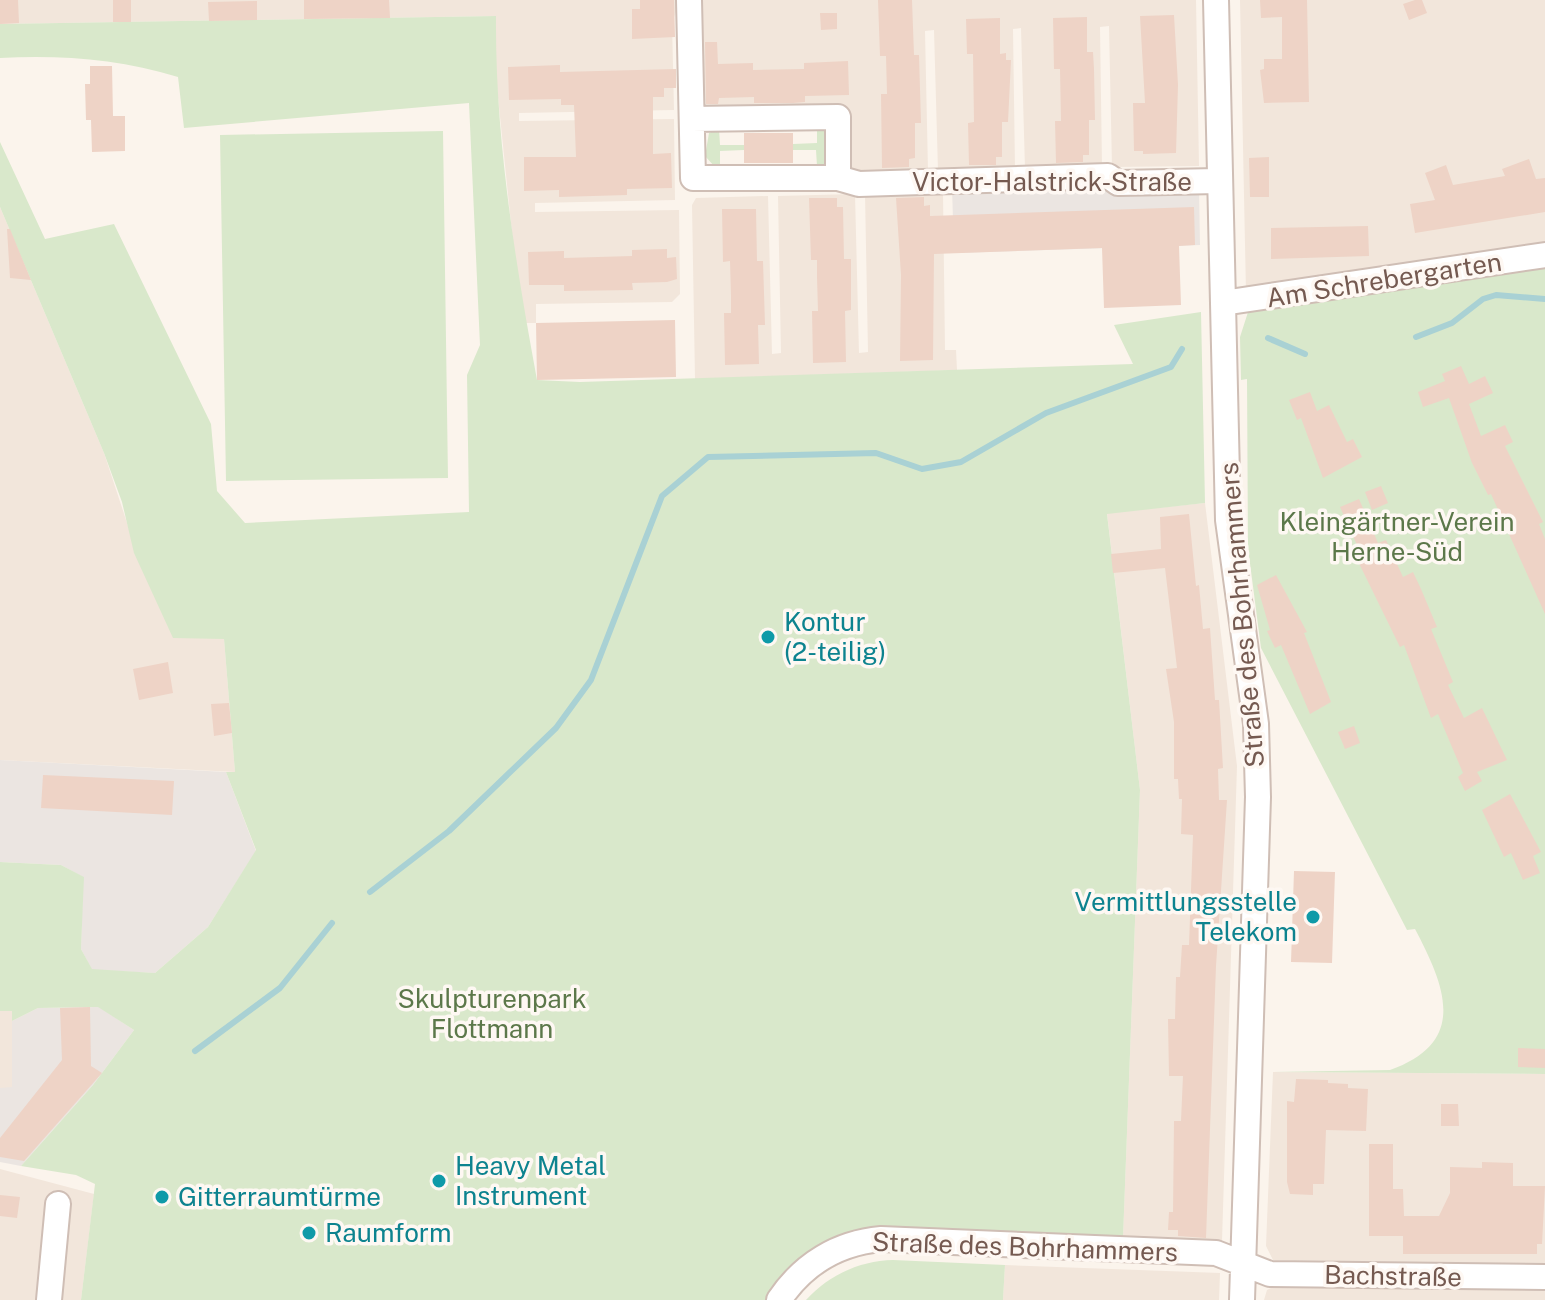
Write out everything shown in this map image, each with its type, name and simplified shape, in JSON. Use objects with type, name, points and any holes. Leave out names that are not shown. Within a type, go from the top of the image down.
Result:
[{"type":"street","name":"Victor-Halstrick-Straße","points":[[689,0],[693,178],[838,178],[859,184],[1108,176],[1118,183],[1218,181]]},
{"type":"street","name":"Straße des Bohrhammers","points":[[1216,0],[1228,520],[1256,724],[1258,797],[1242,1300]]},
{"type":"street","points":[[692,119],[838,117],[838,178]]},
{"type":"street","name":"Am Schrebergarten","points":[[1223,303],[1545,255]]},
{"type":"street","points":[[49,1300],[58,1204]]},
{"type":"street","name":"Straße des Bohrhammers","points":[[779,1300],[793,1281],[825,1255],[863,1241],[881,1239],[1216,1253],[1243,1263]]},
{"type":"street","name":"Bachstraße","points":[[1243,1263],[1270,1274],[1545,1277]]},
{"type":"shaded area","points":[[0,0],[681,0],[672,22],[674,110],[519,113],[519,121],[674,119],[675,200],[535,203],[535,212],[679,210],[680,294],[672,302],[536,304],[536,323],[526,323],[515,262],[495,68],[495,16],[0,24]]},
{"type":"shaded area","points":[[703,0],[1196,0],[1199,166],[1112,167],[1109,26],[1100,27],[1102,167],[1025,169],[1021,28],[1013,29],[1015,169],[938,171],[934,30],[925,31],[928,171],[851,172],[849,108],[703,110],[694,25],[703,13]]},
{"type":"shaded area","points":[[1240,0],[1545,0],[1545,248],[1246,293]]},
{"type":"shaded area","points":[[1072,184],[1092,190],[1199,188],[1200,245],[954,253],[952,187]]},
{"type":"shaded area","points":[[943,193],[945,350],[956,350],[957,370],[695,379],[692,205],[696,198],[768,196],[772,354],[781,353],[778,196],[855,194],[859,353],[868,352],[865,194]]},
{"type":"shaded area","points":[[0,207],[104,453],[130,532],[224,639],[235,772],[0,760]]},
{"type":"shaded area","points":[[1205,503],[1237,766],[1222,1241],[1123,1238],[1140,790],[1107,513]]},
{"type":"shaded area","points":[[0,760],[226,772],[256,851],[208,927],[155,973],[92,970],[81,949],[83,877],[61,865],[0,862]]},
{"type":"shaded area","points":[[99,1007],[134,1030],[93,1085],[21,1166],[0,1162],[0,1088],[12,1087],[12,1021],[38,1008]]},
{"type":"shaded area","points":[[0,1011],[12,1011],[12,1088],[0,1088]]},
{"type":"shaded area","points":[[1273,1072],[1545,1074],[1545,1264],[1273,1260],[1266,1246]]},
{"type":"shaded area","points":[[0,1169],[94,1194],[81,1300],[0,1300]]},
{"type":"shaded area","points":[[1005,1265],[1220,1273],[1219,1300],[1003,1300]]},
{"type":"shaded area","points":[[1277,1285],[1545,1286],[1545,1300],[1264,1300],[1267,1290]]},
{"type":"green space","name":"Skulpturenpark Flottmann","points":[[496,16],[503,153],[514,244],[537,380],[580,382],[1133,364],[1114,325],[1201,312],[1205,503],[1107,514],[1140,790],[1123,1238],[898,1229],[775,1287],[767,1300],[81,1300],[95,1184],[76,1175],[21,1166],[93,1085],[134,1030],[98,1007],[38,1008],[12,1021],[12,1011],[0,1011],[0,862],[61,865],[84,877],[81,949],[92,969],[155,973],[208,927],[256,850],[226,772],[235,772],[224,639],[173,638],[134,553],[122,502],[104,453],[0,207],[0,142],[45,239],[114,224],[211,424],[217,491],[245,523],[469,512],[467,375],[480,345],[469,103],[184,128],[178,77],[134,66],[90,60],[0,58],[0,24]]},
{"type":"green space","points":[[817,128],[826,131],[827,164],[817,166],[816,150],[793,150],[793,144],[817,143]]},
{"type":"green space","points":[[719,129],[720,145],[744,145],[744,150],[720,151],[720,167],[715,167],[705,156],[709,133]]},
{"type":"green space","points":[[443,131],[448,478],[226,481],[220,135]]},
{"type":"green space","name":"Kleingärtner-Verein Herne-Süd","points":[[1545,262],[1545,1074],[1273,1072],[1390,1070],[1415,1058],[1431,1044],[1441,1028],[1443,1010],[1441,991],[1426,950],[1415,929],[1407,930],[1261,648],[1248,548],[1247,379],[1241,380],[1240,337],[1249,309]]},
{"type":"green space","points":[[893,1260],[1005,1265],[1003,1300],[806,1300],[845,1271],[868,1263]]},
{"type":"building","points":[[0,0],[18,0],[19,23],[0,24]]},
{"type":"building","points":[[113,0],[131,0],[131,22],[113,22]]},
{"type":"building","points":[[304,0],[389,0],[390,18],[304,19]]},
{"type":"building","points":[[640,0],[674,0],[675,37],[632,39],[632,9],[640,9]]},
{"type":"building","points":[[878,0],[912,0],[914,55],[919,55],[921,123],[915,123],[915,158],[909,159],[909,167],[882,168],[881,94],[887,94],[886,56],[880,56]]},
{"type":"building","points":[[1260,0],[1307,0],[1309,102],[1264,103],[1260,70],[1264,69],[1264,59],[1282,59],[1282,17],[1261,18]]},
{"type":"building","points":[[1422,0],[1427,13],[1409,20],[1403,4]]},
{"type":"building","points":[[257,1],[257,20],[209,21],[208,2]]},
{"type":"building","points":[[820,13],[837,13],[837,29],[821,30]]},
{"type":"building","points":[[1174,15],[1178,85],[1176,153],[1143,154],[1143,151],[1134,151],[1133,103],[1145,103],[1140,16]]},
{"type":"building","points":[[1087,17],[1087,52],[1093,52],[1095,120],[1089,120],[1089,155],[1083,155],[1083,162],[1056,163],[1055,121],[1061,121],[1060,69],[1054,69],[1053,18]]},
{"type":"building","points":[[1000,18],[1000,54],[1006,53],[1006,60],[1011,60],[1008,122],[1002,122],[1002,157],[996,157],[996,165],[969,165],[968,123],[974,122],[973,54],[967,54],[966,19]]},
{"type":"building","points":[[705,42],[717,42],[718,64],[753,63],[753,70],[804,69],[804,63],[848,61],[849,95],[805,96],[805,102],[793,103],[754,103],[754,97],[719,98],[718,104],[706,104]]},
{"type":"building","points":[[560,65],[560,72],[676,69],[676,88],[664,88],[664,97],[653,97],[653,154],[671,153],[672,188],[627,189],[627,195],[559,197],[559,190],[524,191],[524,157],[576,157],[574,105],[561,105],[561,99],[509,100],[508,67]]},
{"type":"building","points":[[90,66],[112,66],[113,116],[125,116],[125,151],[92,152],[91,120],[86,120],[85,84],[90,84]]},
{"type":"building","points":[[744,133],[793,133],[793,163],[744,163]]},
{"type":"building","points":[[1269,157],[1269,197],[1250,197],[1249,158]]},
{"type":"building","points":[[1529,159],[1536,179],[1545,178],[1545,212],[1415,233],[1410,204],[1435,200],[1425,173],[1446,165],[1453,185],[1505,176],[1502,169]]},
{"type":"building","points":[[924,197],[924,206],[930,205],[930,216],[1194,207],[1195,245],[1179,246],[1181,305],[1104,308],[1102,248],[934,254],[933,360],[900,361],[901,275],[896,198]]},
{"type":"building","points":[[809,198],[837,198],[837,207],[843,207],[844,259],[851,259],[851,310],[845,311],[846,362],[813,363],[812,311],[818,311],[817,260],[811,260]]},
{"type":"building","points":[[722,209],[756,209],[757,261],[763,261],[765,325],[758,325],[759,364],[725,365],[724,313],[731,313],[731,296],[730,261],[723,262]]},
{"type":"building","points":[[1368,226],[1369,256],[1271,259],[1271,228]]},
{"type":"building","points":[[7,229],[10,229],[31,280],[10,278]]},
{"type":"building","points":[[667,249],[667,258],[676,257],[677,279],[667,282],[632,283],[633,290],[564,291],[564,285],[529,285],[528,252],[564,251],[564,258],[632,256],[632,250]]},
{"type":"building","points":[[675,320],[676,377],[537,380],[536,323]]},
{"type":"building","points":[[1461,366],[1469,384],[1485,376],[1493,393],[1469,404],[1481,436],[1505,425],[1513,442],[1505,446],[1543,522],[1539,524],[1545,539],[1545,614],[1491,494],[1488,495],[1472,463],[1449,398],[1423,407],[1418,392],[1445,381],[1442,374]]},
{"type":"building","points":[[1310,392],[1317,411],[1329,405],[1347,442],[1353,439],[1362,457],[1323,478],[1301,418],[1297,420],[1289,400]]},
{"type":"building","points":[[1381,486],[1388,503],[1372,510],[1365,492]]},
{"type":"building","points":[[1359,499],[1378,543],[1386,540],[1403,577],[1413,572],[1437,627],[1431,629],[1453,682],[1448,685],[1464,718],[1482,708],[1507,760],[1477,772],[1482,781],[1465,791],[1458,777],[1463,773],[1438,714],[1431,718],[1404,645],[1400,647],[1351,547],[1357,545],[1340,507]]},
{"type":"building","points":[[1189,514],[1196,586],[1199,585],[1203,629],[1210,628],[1215,700],[1219,700],[1223,768],[1218,769],[1219,800],[1227,800],[1216,966],[1206,1238],[1178,1236],[1178,1230],[1168,1230],[1169,1212],[1173,1212],[1174,1121],[1181,1121],[1183,1076],[1169,1076],[1168,1019],[1175,1019],[1176,977],[1180,977],[1182,945],[1189,945],[1193,835],[1181,834],[1182,799],[1179,799],[1178,779],[1174,779],[1174,722],[1166,669],[1177,668],[1165,568],[1113,573],[1111,554],[1161,549],[1160,517]]},
{"type":"building","points":[[1276,575],[1307,632],[1304,633],[1331,702],[1310,714],[1281,645],[1275,648],[1267,631],[1270,630],[1257,585]]},
{"type":"building","points":[[168,662],[173,693],[139,700],[133,669]]},
{"type":"building","points":[[229,703],[232,733],[214,736],[211,704]]},
{"type":"building","points":[[1354,726],[1360,743],[1345,749],[1338,732]]},
{"type":"building","points":[[43,775],[174,781],[172,815],[41,808]]},
{"type":"building","points":[[1510,794],[1541,852],[1533,856],[1540,873],[1523,880],[1511,853],[1504,857],[1482,810]]},
{"type":"building","name":"Vermittlungsstelle Telekom","points":[[1294,871],[1335,872],[1332,963],[1291,962]]},
{"type":"building","points":[[90,1007],[91,1066],[102,1073],[24,1161],[0,1157],[0,1138],[62,1060],[60,1008]]},
{"type":"building","points":[[1518,1048],[1545,1049],[1545,1068],[1518,1067]]},
{"type":"building","points":[[1296,1079],[1328,1080],[1328,1083],[1348,1084],[1348,1088],[1368,1089],[1366,1131],[1326,1130],[1324,1184],[1313,1184],[1313,1195],[1290,1194],[1287,1182],[1287,1101],[1294,1102]]},
{"type":"building","points":[[1441,1104],[1458,1104],[1459,1126],[1441,1126]]},
{"type":"building","points":[[1369,1144],[1393,1144],[1393,1189],[1403,1189],[1404,1216],[1439,1216],[1450,1193],[1450,1167],[1482,1168],[1482,1162],[1513,1163],[1513,1186],[1545,1186],[1542,1244],[1537,1244],[1537,1254],[1403,1254],[1403,1236],[1369,1236]]},
{"type":"building","points":[[0,1195],[20,1197],[17,1218],[0,1216]]},
{"type":"waterway","points":[[1416,337],[1452,323],[1483,299],[1496,295],[1545,299]]},
{"type":"waterway","points":[[1268,338],[1305,354]]},
{"type":"waterway","points":[[370,892],[449,831],[556,728],[591,680],[662,496],[708,457],[876,453],[922,469],[961,462],[1046,413],[1171,367],[1182,349]]},
{"type":"waterway","points":[[195,1051],[280,988],[332,923]]},
{"type":"place","name":"Kontur (2-teilig)","points":[[768,637]]},
{"type":"place","name":"Vermittlungsstelle Telekom","points":[[1313,917]]},
{"type":"place","name":"Heavy Metal Instrument","points":[[439,1181]]},
{"type":"place","name":"Gitterraumtürme","points":[[162,1197]]},
{"type":"place","name":"Raumform","points":[[309,1233]]}]
